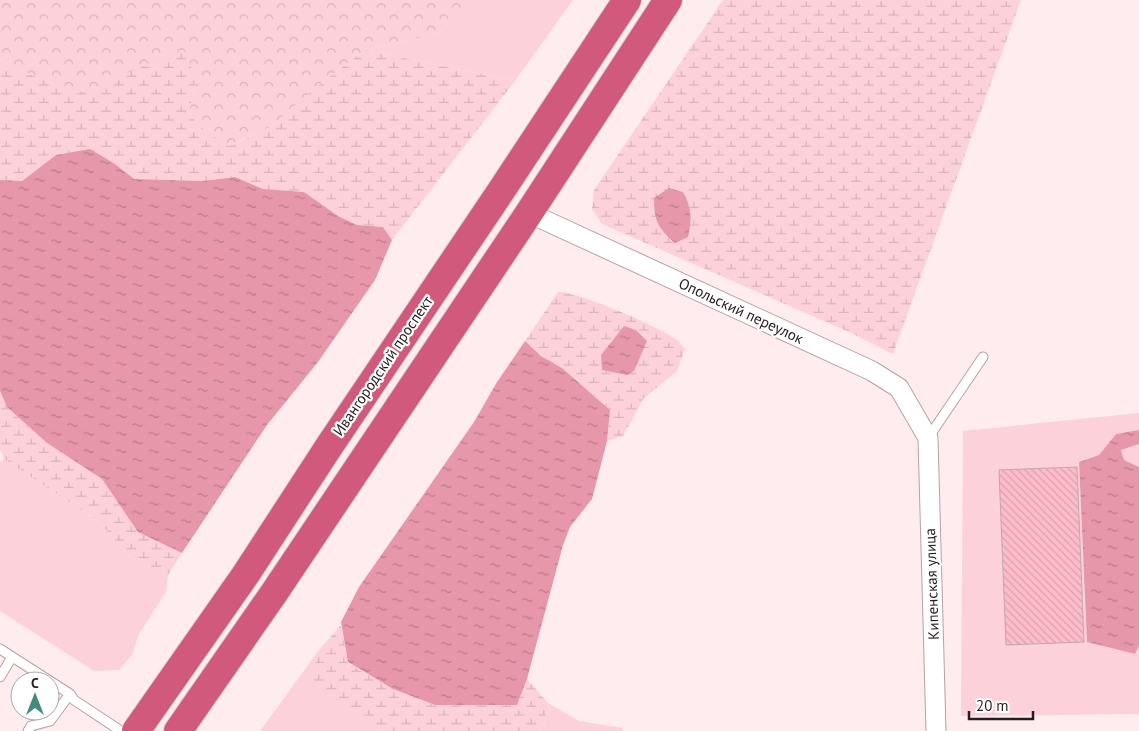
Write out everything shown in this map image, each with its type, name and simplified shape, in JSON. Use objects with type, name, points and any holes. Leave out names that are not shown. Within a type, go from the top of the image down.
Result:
[{"type":"highway","name":"Ивангородский проспект","points":[[136,731],[246,574],[627,0]]},
{"type":"highway","points":[[178,731],[280,585],[529,213],[668,0]]},
{"type":"street","name":"Опольский переулок","points":[[529,213],[872,371],[899,388],[928,438]]},
{"type":"street","name":"Кипенская улица","points":[[928,438],[936,731]]},
{"type":"lane","points":[[928,438],[983,357]]},
{"type":"lane","points":[[0,649],[70,694],[74,700],[121,731]]},
{"type":"lane","points":[[0,676],[12,657]]},
{"type":"lane","points":[[28,731],[32,726],[50,721],[70,694]]},
{"type":"green space","points":[[0,0],[478,0],[439,33],[365,50],[315,88],[272,126],[228,146],[206,132],[188,113],[197,81],[184,51],[75,94],[11,66],[0,59]]},
{"type":"green space","points":[[478,0],[573,0],[515,81],[365,50],[439,33]]},
{"type":"green space","points":[[723,0],[1021,0],[893,354],[849,332],[602,224],[592,209],[594,190]]},
{"type":"green space","points":[[184,50],[197,81],[188,113],[206,132],[229,146],[272,126],[315,88],[365,50],[515,81],[392,240],[383,227],[357,225],[338,216],[304,192],[263,189],[235,177],[203,181],[134,179],[115,164],[56,155],[22,181],[0,180],[0,59],[11,66],[75,94]]},
{"type":"green space","points":[[558,292],[582,297],[634,318],[664,332],[680,343],[685,349],[677,371],[644,398],[623,436],[607,441],[610,410],[562,368],[541,356],[525,341]]},
{"type":"green space","points":[[0,391],[7,407],[47,443],[102,479],[138,532],[182,553],[168,575],[130,557],[98,521],[4,459],[0,449]]},
{"type":"green space","points":[[1139,413],[1139,430],[1116,434],[1099,455],[1079,462],[1087,642],[1135,654],[1139,646],[1139,714],[961,716],[963,431]],"holes":[[[1077,467],[1084,642],[1000,470]]]},
{"type":"green space","points":[[1139,444],[1139,467],[1124,460],[1121,450]]},
{"type":"green space","points":[[4,459],[98,521],[130,557],[168,575],[166,592],[139,634],[132,655],[119,670],[94,671],[0,611],[0,462]]},
{"type":"green space","points":[[341,625],[348,663],[393,689],[435,705],[517,705],[527,679],[548,703],[543,731],[380,731],[336,700],[312,678],[319,650]]},
{"type":"green space","points":[[319,650],[312,678],[380,731],[260,731]]},
{"type":"green space","points":[[548,703],[579,721],[623,728],[622,731],[543,731]]},
{"type":"water","points":[[90,149],[115,164],[134,179],[203,181],[235,177],[263,189],[304,192],[338,216],[357,225],[383,227],[392,240],[375,280],[318,362],[267,425],[182,553],[138,532],[102,479],[47,443],[7,407],[0,391],[0,180],[22,181],[56,155]]},
{"type":"water","points":[[669,188],[683,192],[690,214],[688,237],[675,243],[658,224],[655,213],[654,198]]},
{"type":"water","points":[[624,326],[636,330],[647,341],[634,371],[627,375],[602,370],[601,355]]},
{"type":"water","points":[[525,341],[541,356],[562,368],[610,410],[607,441],[592,499],[570,527],[563,545],[527,679],[517,705],[435,705],[393,689],[348,662],[341,622],[359,587],[474,422],[497,382]]},
{"type":"water","points":[[1139,430],[1139,444],[1121,450],[1124,460],[1139,467],[1139,646],[1135,654],[1087,642],[1079,462],[1099,455],[1116,434]]},
{"type":"building","points":[[1077,467],[1084,642],[1006,645],[999,470]]}]
